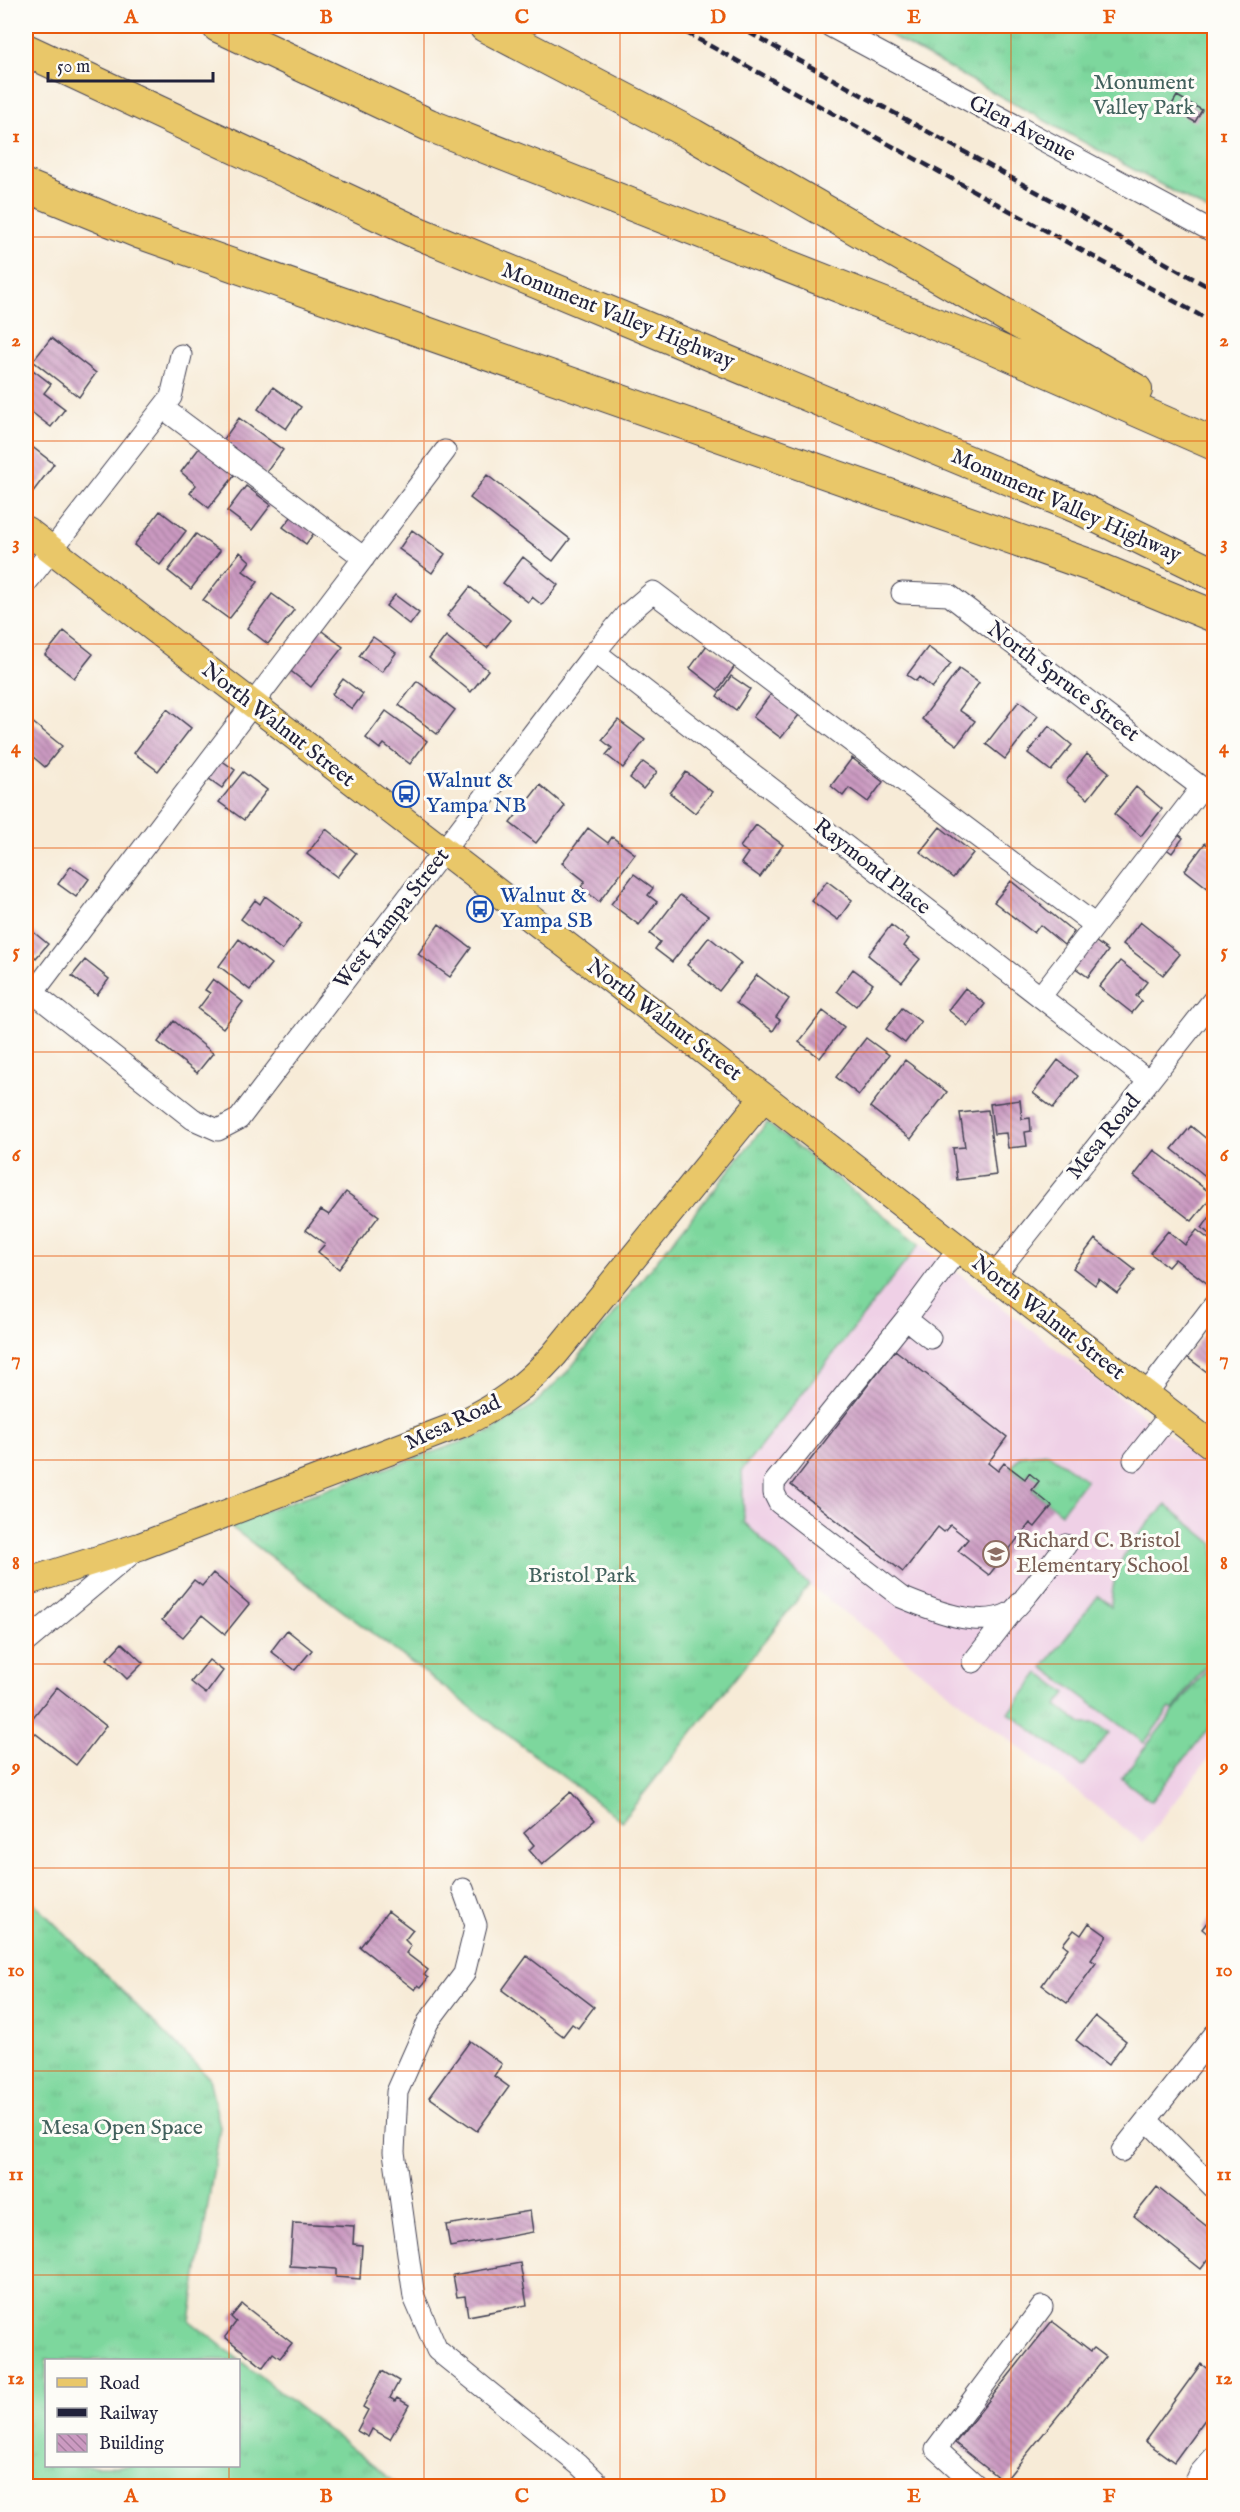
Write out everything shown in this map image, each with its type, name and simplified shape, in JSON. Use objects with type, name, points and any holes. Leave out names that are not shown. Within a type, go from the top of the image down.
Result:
[{"type":"highway","points":[[219,26],[429,125],[981,342],[1215,444]]},
{"type":"highway","points":[[485,26],[693,135],[1215,436]]},
{"type":"highway","name":"Monument Valley Highway","points":[[26,50],[411,230],[1077,507],[1215,574]]},
{"type":"highway","points":[[26,186],[141,233],[1095,567],[1215,616]]},
{"type":"main road","name":"North Walnut Street","points":[[26,530],[1215,1447]]},
{"type":"main road","name":"Mesa Road","points":[[26,1582],[141,1546],[461,1424],[499,1405],[527,1384],[554,1355],[764,1097]]},
{"type":"street","name":"Glen Avenue","points":[[830,26],[1215,232]]},
{"type":"street","points":[[26,584],[171,397],[181,355]]},
{"type":"street","points":[[163,408],[364,558]]},
{"type":"street","points":[[29,990],[445,451]]},
{"type":"street","name":"West Yampa Street","points":[[29,990],[193,1119],[218,1130],[238,1119],[444,853],[595,652],[625,616],[653,592],[1095,925]]},
{"type":"street","name":"North Spruce Street","points":[[902,593],[949,595],[1208,792]]},
{"type":"street","name":"Raymond Place","points":[[595,652],[1149,1081]]},
{"type":"street","points":[[1040,997],[1095,925],[1208,792]]},
{"type":"street","name":"Mesa Road","points":[[994,1276],[1149,1081],[1211,1011]]},
{"type":"street","points":[[958,1249],[906,1319],[774,1484],[774,1493],[779,1503],[901,1596],[924,1606],[968,1618],[990,1619],[1011,1613]]},
{"type":"street","points":[[1146,1394],[1215,1305]]},
{"type":"street","points":[[906,1319],[930,1338]]},
{"type":"street","points":[[1134,1460],[1171,1413]]},
{"type":"street","points":[[973,1662],[1066,1545]]},
{"type":"street","points":[[26,1642],[141,1546]]},
{"type":"street","points":[[463,1888],[476,1925],[464,1974],[428,2022],[397,2092],[394,2152],[414,2297],[437,2350],[578,2464],[601,2487]]},
{"type":"street","points":[[1122,2151],[1215,2035]]},
{"type":"street","points":[[1147,2120],[1215,2188]]},
{"type":"street","points":[[977,2487],[936,2449],[1042,2307]]},
{"type":"street","points":[[1194,2487],[1200,2473],[1215,2457]]},
{"type":"shaded area","name":"Richard C. Bristol Elementary School","points":[[920,1244],[1214,1470],[1214,1751],[1143,1843],[809,1585],[744,1522],[742,1470]]},
{"type":"green space","name":"Monument Valley Park","points":[[873,26],[1214,26],[1214,214]]},
{"type":"green space","name":"Bristol Park","points":[[767,1123],[920,1244],[742,1470],[744,1522],[809,1585],[622,1821],[227,1524],[490,1432],[532,1406],[568,1371]]},
{"type":"green space","points":[[1047,1453],[1086,1480],[1061,1513],[1032,1490],[1039,1481],[1029,1473],[1025,1479],[1011,1468],[1020,1456]]},
{"type":"green space","points":[[1166,1505],[1214,1544],[1214,1654],[1173,1710],[1170,1708],[1144,1743],[1043,1667],[1098,1596],[1111,1606],[1116,1575],[1127,1550]]},
{"type":"green space","points":[[1214,1660],[1214,1722],[1151,1801],[1121,1778]]},
{"type":"green space","points":[[1039,1673],[1066,1693],[1057,1705],[1082,1724],[1095,1724],[1109,1733],[1082,1767],[1009,1713]]},
{"type":"green space","name":"Mesa Open Space","points":[[26,1895],[209,2078],[220,2127],[190,2321],[238,2359],[45,2359],[45,2467],[240,2467],[240,2360],[399,2486],[26,2486]]},
{"type":"building","points":[[1177,96],[1202,110],[1195,122],[1170,108]]},
{"type":"building","points":[[51,338],[96,373],[79,397],[33,361]]},
{"type":"building","points":[[33,370],[51,384],[44,393],[65,409],[51,427],[26,408],[26,379]]},
{"type":"building","points":[[273,387],[301,407],[286,429],[258,409]]},
{"type":"building","points":[[239,418],[283,450],[265,474],[221,443]]},
{"type":"building","points":[[26,442],[54,464],[32,493],[26,488]]},
{"type":"building","points":[[200,447],[235,475],[209,508],[190,493],[196,485],[181,472]]},
{"type":"building","points":[[487,475],[570,539],[553,561],[470,498]]},
{"type":"building","points":[[246,486],[271,505],[252,530],[227,511]]},
{"type":"building","points":[[160,511],[186,531],[160,565],[134,545]]},
{"type":"building","points":[[292,516],[314,533],[306,544],[283,527]]},
{"type":"building","points":[[412,530],[445,554],[432,573],[399,549]]},
{"type":"building","points":[[196,534],[220,551],[191,589],[168,571]]},
{"type":"building","points":[[240,552],[250,561],[243,571],[258,582],[229,619],[203,600]]},
{"type":"building","points":[[523,557],[558,585],[542,605],[532,597],[528,602],[503,583]]},
{"type":"building","points":[[470,587],[510,620],[487,648],[447,616]]},
{"type":"building","points":[[272,594],[294,610],[268,644],[247,628]]},
{"type":"building","points":[[395,595],[419,613],[410,625],[386,606]]},
{"type":"building","points":[[318,628],[343,647],[311,687],[287,668]]},
{"type":"building","points":[[64,631],[93,654],[74,678],[45,655]]},
{"type":"building","points":[[446,636],[488,670],[471,692],[429,658]]},
{"type":"building","points":[[373,637],[396,653],[382,672],[359,656]]},
{"type":"building","points":[[707,645],[735,666],[718,690],[690,668]]},
{"type":"building","points":[[928,647],[951,664],[932,688],[919,677],[916,681],[907,675]]},
{"type":"building","points":[[959,669],[979,683],[959,710],[975,721],[957,745],[922,719]]},
{"type":"building","points":[[731,676],[750,689],[736,710],[717,696]]},
{"type":"building","points":[[343,679],[363,694],[352,709],[332,694]]},
{"type":"building","points":[[417,681],[455,710],[437,734],[399,705]]},
{"type":"building","points":[[771,694],[799,715],[781,738],[753,717]]},
{"type":"building","points":[[1019,701],[1038,716],[1005,759],[986,744]]},
{"type":"building","points":[[167,709],[191,728],[158,771],[134,753]]},
{"type":"building","points":[[386,711],[427,741],[410,764],[384,744],[380,749],[366,738]]},
{"type":"building","points":[[26,717],[62,746],[45,767],[26,751]]},
{"type":"building","points":[[618,720],[645,740],[623,768],[606,755],[612,748],[602,740]]},
{"type":"building","points":[[1049,726],[1072,745],[1051,771],[1028,753]]},
{"type":"building","points":[[1087,754],[1109,772],[1088,799],[1066,781]]},
{"type":"building","points":[[218,758],[235,770],[222,788],[205,776]]},
{"type":"building","points":[[852,758],[883,782],[868,802],[849,788],[843,796],[831,786]]},
{"type":"building","points":[[643,762],[657,772],[643,789],[630,778]]},
{"type":"building","points":[[243,772],[267,790],[244,820],[219,802]]},
{"type":"building","points":[[686,772],[712,792],[695,813],[670,793]]},
{"type":"building","points":[[540,785],[565,806],[536,843],[510,823]]},
{"type":"building","points":[[1136,787],[1162,809],[1141,836],[1114,814]]},
{"type":"building","points":[[756,825],[783,845],[760,877],[741,863],[748,853],[740,847]]},
{"type":"building","points":[[940,827],[973,853],[953,878],[920,852]]},
{"type":"building","points":[[588,828],[608,843],[612,837],[635,854],[599,902],[581,887],[585,881],[562,863]]},
{"type":"building","points":[[326,829],[356,853],[337,877],[307,854]]},
{"type":"building","points":[[1172,829],[1183,838],[1172,853],[1161,845]]},
{"type":"building","points":[[1205,843],[1214,850],[1214,893],[1185,870]]},
{"type":"building","points":[[71,866],[89,879],[76,897],[58,884]]},
{"type":"building","points":[[634,874],[653,888],[648,895],[657,902],[639,925],[611,904]]},
{"type":"building","points":[[827,881],[852,900],[838,920],[812,901]]},
{"type":"building","points":[[1011,881],[1074,932],[1064,945],[1040,925],[1034,933],[994,902]]},
{"type":"building","points":[[680,895],[708,916],[672,962],[655,949],[660,942],[650,934]]},
{"type":"building","points":[[265,896],[302,923],[282,950],[241,919],[255,900],[260,904]]},
{"type":"building","points":[[1140,922],[1180,954],[1163,975],[1123,944]]},
{"type":"building","points":[[439,924],[471,948],[450,977],[418,954]]},
{"type":"building","points":[[891,925],[909,939],[904,946],[920,959],[902,982],[868,955]]},
{"type":"building","points":[[26,926],[48,944],[36,958],[26,949]]},
{"type":"building","points":[[709,937],[741,963],[719,991],[687,965]]},
{"type":"building","points":[[1091,938],[1108,951],[1088,977],[1070,964]]},
{"type":"building","points":[[239,939],[271,964],[250,990],[219,966]]},
{"type":"building","points":[[85,960],[109,979],[97,995],[72,976]]},
{"type":"building","points":[[1120,961],[1147,982],[1136,996],[1142,1001],[1132,1013],[1099,987]]},
{"type":"building","points":[[853,969],[873,984],[856,1006],[837,991]]},
{"type":"building","points":[[757,975],[789,999],[776,1017],[780,1020],[773,1031],[736,1003]]},
{"type":"building","points":[[213,979],[243,1002],[223,1028],[198,1009],[210,993],[205,990]]},
{"type":"building","points":[[965,988],[985,1004],[968,1026],[948,1010]]},
{"type":"building","points":[[902,1008],[921,1022],[905,1043],[886,1029]]},
{"type":"building","points":[[823,1011],[844,1027],[820,1058],[799,1042]]},
{"type":"building","points":[[174,1021],[213,1053],[197,1073],[158,1042]]},
{"type":"building","points":[[866,1038],[889,1055],[859,1095],[836,1077]]},
{"type":"building","points":[[905,1060],[947,1092],[911,1139],[870,1107]]},
{"type":"building","points":[[1058,1060],[1078,1076],[1053,1108],[1033,1093]]},
{"type":"building","points":[[1020,1100],[1022,1119],[1030,1118],[1031,1131],[1025,1132],[1027,1146],[1008,1148],[1006,1133],[994,1134],[990,1104]]},
{"type":"building","points":[[988,1110],[996,1175],[957,1180],[953,1148],[965,1147],[960,1113]]},
{"type":"building","points":[[1191,1126],[1214,1145],[1214,1183],[1172,1149]]},
{"type":"building","points":[[1154,1150],[1213,1195],[1192,1221],[1134,1176]]},
{"type":"building","points":[[346,1192],[379,1216],[339,1269],[318,1252],[325,1244],[306,1230],[321,1210],[329,1215]]},
{"type":"building","points":[[1214,1211],[1214,1238],[1202,1228]]},
{"type":"building","points":[[1197,1230],[1214,1243],[1214,1284],[1212,1287],[1175,1259],[1168,1267],[1150,1253],[1168,1231],[1185,1245]]},
{"type":"building","points":[[1095,1239],[1135,1270],[1117,1293],[1099,1279],[1095,1285],[1073,1268]]},
{"type":"building","points":[[1210,1325],[1214,1328],[1214,1370],[1211,1375],[1187,1357]]},
{"type":"building","name":"Richard C. Bristol Elementary School","points":[[895,1350],[1007,1437],[988,1463],[998,1471],[1004,1463],[1025,1479],[1029,1473],[1039,1481],[1032,1490],[1052,1506],[1035,1527],[1030,1523],[989,1575],[958,1551],[968,1539],[950,1525],[944,1532],[938,1527],[903,1572],[791,1485]]},
{"type":"building","points":[[213,1573],[249,1604],[225,1634],[202,1615],[183,1637],[162,1620],[194,1580],[202,1586]]},
{"type":"building","points":[[287,1630],[312,1650],[295,1670],[271,1651]]},
{"type":"building","points":[[122,1643],[143,1663],[127,1679],[107,1659]]},
{"type":"building","points":[[209,1660],[223,1671],[206,1694],[191,1682]]},
{"type":"building","points":[[57,1687],[106,1726],[76,1765],[26,1726]]},
{"type":"building","points":[[571,1792],[595,1820],[542,1865],[529,1850],[534,1845],[524,1833]]},
{"type":"building","points":[[388,1911],[413,1930],[405,1940],[411,1946],[406,1953],[428,1970],[424,1975],[428,1978],[421,1987],[418,1985],[415,1990],[360,1947]]},
{"type":"building","points":[[1214,1913],[1214,1939],[1202,1929]]},
{"type":"building","points":[[1089,1923],[1107,1936],[1091,1960],[1096,1963],[1067,2003],[1042,1985],[1068,1948],[1063,1944],[1074,1930],[1081,1935]]},
{"type":"building","points":[[527,1956],[594,2007],[578,2028],[572,2024],[563,2036],[502,1990]]},
{"type":"building","points":[[1095,2016],[1126,2041],[1108,2065],[1076,2040]]},
{"type":"building","points":[[470,2041],[502,2064],[494,2076],[509,2087],[477,2131],[429,2097]]},
{"type":"building","points":[[1157,2187],[1214,2232],[1214,2252],[1201,2269],[1134,2216]]},
{"type":"building","points":[[530,2211],[533,2232],[450,2247],[446,2225]]},
{"type":"building","points":[[293,2223],[354,2226],[353,2244],[362,2245],[360,2279],[336,2277],[336,2269],[290,2266]]},
{"type":"building","points":[[520,2263],[527,2305],[468,2316],[465,2296],[457,2297],[453,2275]]},
{"type":"building","points":[[242,2304],[292,2343],[280,2358],[273,2353],[263,2367],[225,2337],[236,2322],[231,2317]]},
{"type":"building","points":[[1052,2321],[1091,2351],[1094,2348],[1106,2357],[1004,2482],[955,2443]]},
{"type":"building","points":[[1201,2364],[1214,2374],[1214,2407],[1174,2462],[1145,2441]]},
{"type":"building","points":[[382,2371],[399,2381],[390,2398],[395,2401],[397,2398],[409,2405],[390,2439],[372,2429],[368,2437],[357,2431],[368,2410],[363,2407]]},
{"type":"railway","points":[[674,26],[1214,323]]},
{"type":"railway","points":[[737,26],[1214,290]]},
{"type":"place","name":"Walnut & Yampa NB","points":[[406,794]]},
{"type":"place","name":"Walnut & Yampa SB","points":[[480,909]]},
{"type":"place","name":"Richard C. Bristol Elementary School","points":[[996,1554]]}]
